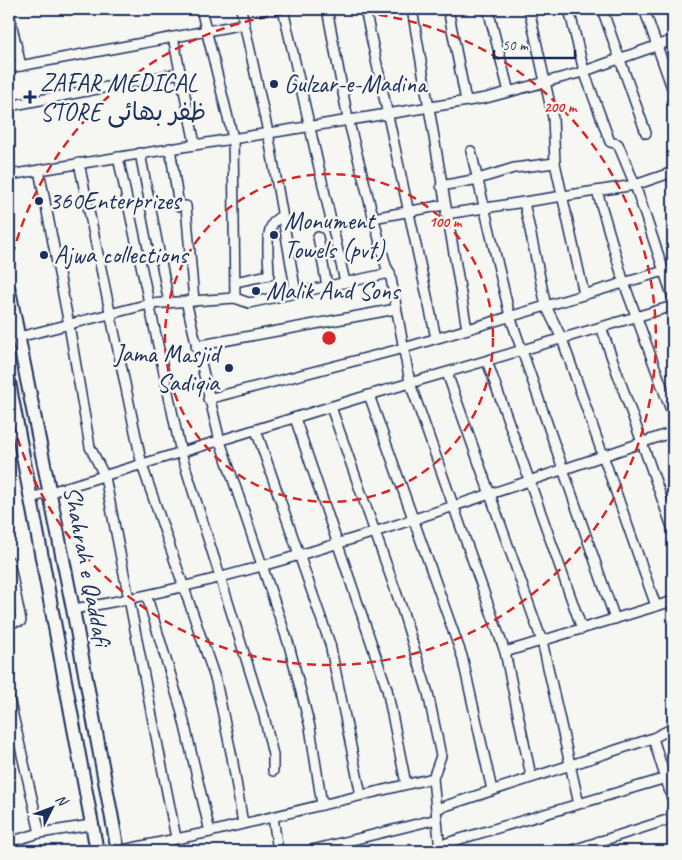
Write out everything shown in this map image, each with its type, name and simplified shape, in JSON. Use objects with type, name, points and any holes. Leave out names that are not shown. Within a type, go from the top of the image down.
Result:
[{"type":"main road","name":"Shahrah e Qaddafi","points":[[9,290],[73,609],[118,851]]},
{"type":"main road","name":"Shahrah e Qaddafi","points":[[9,382],[97,851]]},
{"type":"street","points":[[201,9],[234,138],[235,298]]},
{"type":"street","points":[[241,9],[268,132],[296,293]]},
{"type":"street","points":[[283,9],[311,125],[345,282]]},
{"type":"street","points":[[327,9],[348,119],[386,266],[390,273],[410,383],[505,652],[531,776]]},
{"type":"street","points":[[364,9],[436,338]]},
{"type":"street","points":[[412,9],[427,107],[467,329]]},
{"type":"street","points":[[448,9],[466,101]]},
{"type":"street","points":[[488,9],[509,92]]},
{"type":"street","points":[[529,9],[553,118],[555,163],[584,294]]},
{"type":"street","points":[[569,9],[584,71],[610,142],[618,144],[635,185],[673,298]]},
{"type":"street","points":[[602,9],[646,133]]},
{"type":"street","points":[[644,9],[672,88]]},
{"type":"street","points":[[9,13],[21,66]]},
{"type":"street","points":[[9,68],[244,24]]},
{"type":"street","points":[[173,37],[195,144]]},
{"type":"street","points":[[9,175],[466,101],[509,92],[584,71],[673,40]]},
{"type":"street","points":[[9,106],[180,72]]},
{"type":"street","points":[[170,148],[179,206],[186,206],[190,301],[196,346],[208,400],[289,645],[305,709],[322,805]]},
{"type":"street","points":[[471,151],[510,316],[615,619]]},
{"type":"street","points":[[140,153],[169,303]]},
{"type":"street","points":[[118,157],[181,453],[264,716],[274,755],[273,771]]},
{"type":"street","points":[[79,163],[142,465],[216,681],[232,757],[243,824]]},
{"type":"street","points":[[441,186],[478,179],[514,168],[555,163]]},
{"type":"street","points":[[39,170],[90,447],[105,477],[131,600],[176,838]]},
{"type":"street","points":[[373,218],[408,211],[485,208],[635,185],[672,175]]},
{"type":"street","points":[[597,191],[624,283],[673,416]]},
{"type":"street","points":[[524,202],[546,306],[562,339],[656,606]]},
{"type":"street","points":[[235,282],[269,275],[269,230],[273,221],[282,216]]},
{"type":"street","points":[[318,237],[327,286]]},
{"type":"street","points":[[208,400],[404,348],[664,271]]},
{"type":"street","points":[[19,337],[149,304],[235,298],[249,303],[390,273]]},
{"type":"street","points":[[31,498],[410,383],[673,306]]},
{"type":"street","points":[[196,346],[396,309]]},
{"type":"street","points":[[601,327],[673,530]]},
{"type":"street","points":[[487,361],[582,629]]},
{"type":"street","points":[[447,372],[542,641],[579,804]]},
{"type":"street","points":[[369,396],[462,656],[492,790]]},
{"type":"street","points":[[331,407],[402,609],[428,692],[441,756],[433,778],[440,848],[579,804],[670,778]]},
{"type":"street","points":[[295,418],[387,689],[406,784]]},
{"type":"street","points":[[256,430],[330,644],[362,795]]},
{"type":"street","points":[[73,609],[147,597],[262,566],[490,495],[673,432]]},
{"type":"street","points":[[9,561],[21,621],[9,622]]},
{"type":"street","points":[[147,597],[181,709],[210,832]]},
{"type":"street","points":[[505,652],[673,601]]},
{"type":"street","points":[[9,698],[40,832]]},
{"type":"street","points":[[308,851],[436,814],[492,790],[653,738],[673,728]]},
{"type":"street","points":[[653,738],[670,778],[673,802]]},
{"type":"street","points":[[118,851],[210,832],[433,778]]},
{"type":"street","points":[[272,817],[278,851]]},
{"type":"street","points":[[570,851],[673,818]]},
{"type":"street","points":[[9,842],[40,832],[91,825]]},
{"type":"street","points":[[599,841],[604,851]]},
{"type":"place","name":"Gulzar-e-Madina","points":[[274,84]]},
{"type":"place","name":"ZAFAR MEDICAL STORE ظفر بھائی","points":[[30,97]]},
{"type":"place","name":"360Enterprizes","points":[[39,201]]},
{"type":"place","name":"Monument Towels (pvt)","points":[[274,235]]},
{"type":"place","name":"Ajwa collections","points":[[44,255]]},
{"type":"place","name":"Malik And Sons","points":[[256,291]]},
{"type":"place","name":"Jama Masjid Sadiqia","points":[[229,368]]}]
